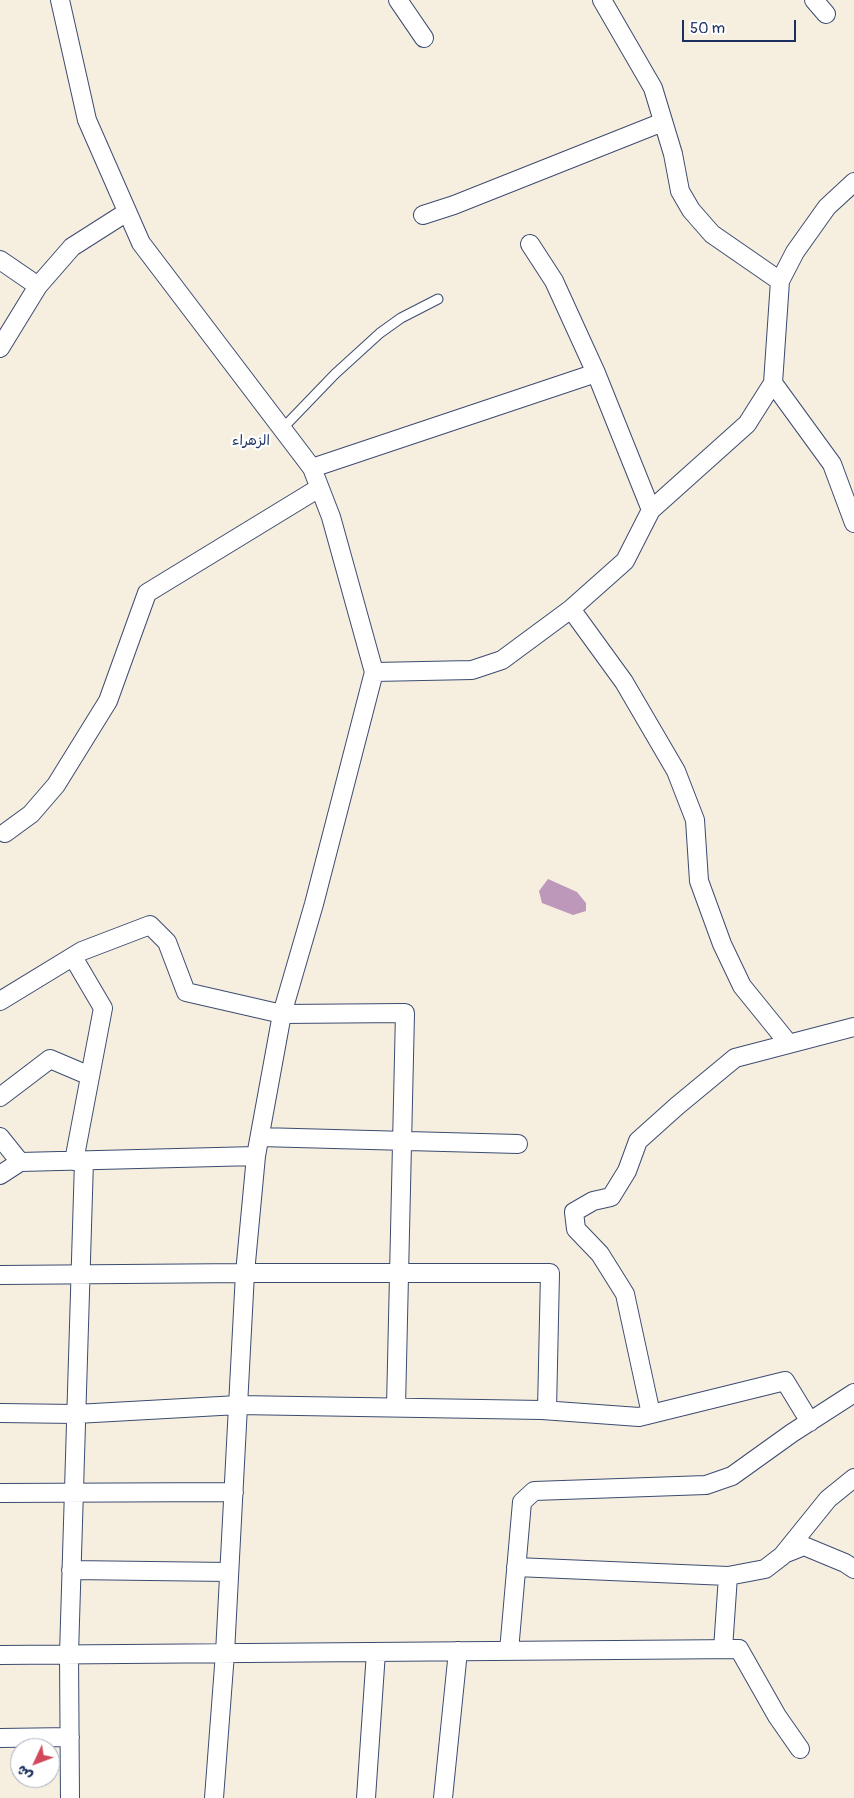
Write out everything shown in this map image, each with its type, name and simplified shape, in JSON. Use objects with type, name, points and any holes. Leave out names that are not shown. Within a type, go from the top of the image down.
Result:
[{"type":"street","points":[[60,0],[87,120],[141,243],[312,468],[331,517],[374,672],[314,904],[282,1014],[256,1156],[245,1273],[230,1572],[214,1798]]},
{"type":"street","points":[[398,0],[424,38]]},
{"type":"street","points":[[602,0],[653,88],[673,154],[680,191],[691,210],[712,234],[780,281]]},
{"type":"street","points":[[814,0],[826,14]]},
{"type":"street","points":[[423,215],[464,201],[663,122]]},
{"type":"street","points":[[374,672],[472,670],[502,660],[571,609],[625,561],[651,510],[747,424],[773,383],[780,281],[795,252],[827,207],[854,182]]},
{"type":"street","points":[[0,348],[38,286],[72,247],[127,212]]},
{"type":"street","points":[[530,244],[554,281],[596,373],[651,510]]},
{"type":"street","points":[[0,260],[38,286]]},
{"type":"street","points":[[312,468],[596,373]]},
{"type":"street","points":[[773,383],[832,464],[854,523]]},
{"type":"street","points":[[5,834],[31,814],[56,785],[108,701],[147,593],[319,488]]},
{"type":"street","points":[[571,609],[624,682],[676,771],[695,820],[699,881],[722,944],[742,986],[790,1044]]},
{"type":"street","points":[[0,1001],[82,951],[150,925],[167,942],[186,992],[282,1014],[405,1013],[396,1407]]},
{"type":"street","points":[[70,1798],[69,1654],[80,1274],[79,1161],[90,1076],[103,1008],[73,957]]},
{"type":"street","points":[[651,1414],[625,1294],[600,1254],[576,1229],[574,1212],[593,1201],[611,1197],[627,1171],[638,1141],[676,1106],[735,1058],[854,1027]]},
{"type":"street","points":[[0,1097],[50,1059],[90,1076]]},
{"type":"street","points":[[0,1137],[20,1162]]},
{"type":"street","points":[[260,1137],[518,1144]]},
{"type":"street","points":[[0,1175],[20,1162],[256,1156]]},
{"type":"street","points":[[0,1275],[245,1273],[550,1274],[547,1410]]},
{"type":"street","points":[[0,1413],[76,1414],[238,1405],[547,1410],[639,1417],[785,1381],[810,1422]]},
{"type":"street","points":[[509,1651],[522,1502],[534,1491],[706,1485],[732,1476],[854,1393]]},
{"type":"street","points":[[782,1556],[828,1499],[850,1484]]},
{"type":"street","points":[[0,1493],[234,1492]]},
{"type":"street","points":[[516,1567],[728,1576],[765,1569],[782,1556],[804,1546],[845,1563],[854,1569]]},
{"type":"street","points":[[71,1570],[230,1572]]},
{"type":"street","points":[[723,1649],[728,1576]]},
{"type":"street","points":[[0,1655],[739,1649],[777,1716],[800,1748]]},
{"type":"street","points":[[443,1798],[458,1651]]},
{"type":"street","points":[[366,1798],[376,1652]]},
{"type":"street","points":[[0,1738],[70,1737]]},
{"type":"lane","points":[[282,429],[335,374],[380,333],[401,318],[438,299]]},
{"type":"building","points":[[548,879],[577,892],[586,903],[586,911],[573,915],[542,903],[539,891]]},
{"type":"district","name":"الزهراء","points":[[251,441]]}]
